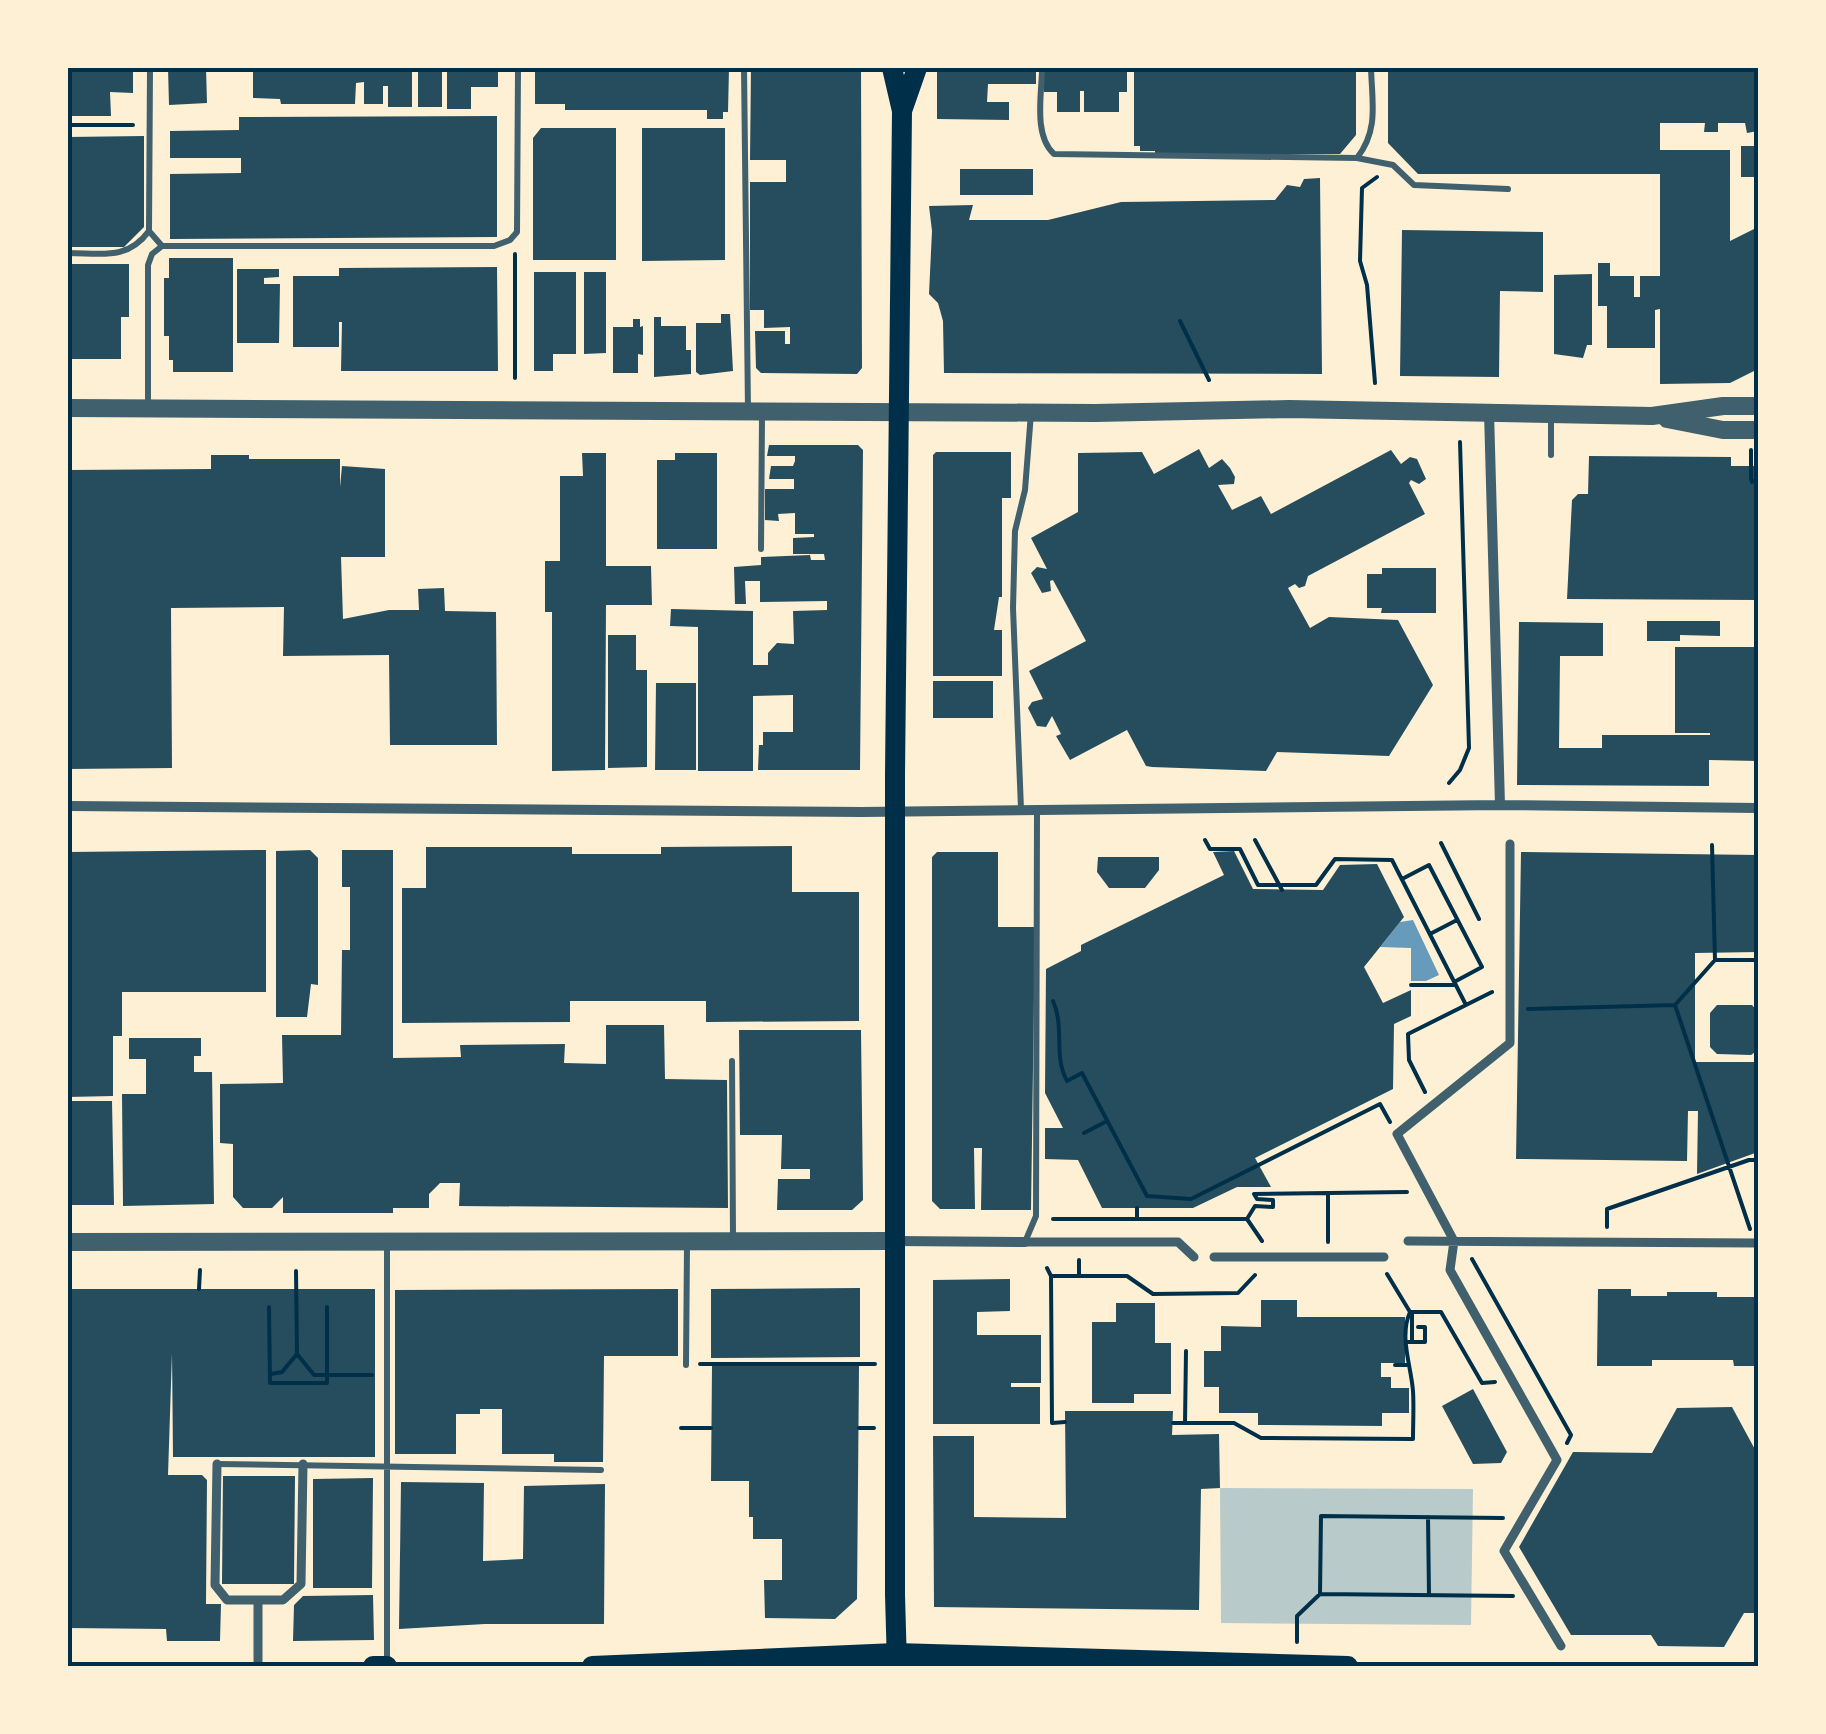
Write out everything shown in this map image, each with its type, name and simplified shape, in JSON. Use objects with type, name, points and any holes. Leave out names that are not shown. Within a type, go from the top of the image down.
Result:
[{"type":"main road","points":[[892,68],[902,111],[895,812],[897,1660]]},
{"type":"main road","points":[[902,111],[917,68]]},
{"type":"main road","points":[[592,1666],[897,1660],[1348,1666]]},
{"type":"main road","points":[[373,1666],[387,1666]]},
{"type":"street","points":[[68,408],[1031,412],[1288,409],[1652,416],[1724,406],[1758,406]]},
{"type":"street","points":[[1489,412],[1500,805]]},
{"type":"street","points":[[1652,416],[1755,438]]},
{"type":"street","points":[[68,806],[895,812],[1500,805],[1758,808]]},
{"type":"street","points":[[1510,844],[1510,1043],[1397,1134],[1458,1241],[1450,1270],[1557,1460],[1504,1551],[1561,1646]]},
{"type":"street","points":[[1408,1241],[1756,1243]]},
{"type":"street","points":[[68,1242],[1178,1242],[1194,1257]]},
{"type":"street","points":[[1214,1257],[1380,1257]]},
{"type":"street","points":[[217,1464],[216,1585],[227,1600],[283,1600],[301,1584],[303,1464]]},
{"type":"street","points":[[258,1600],[258,1666]]},
{"type":"lane","points":[[68,252],[125,252],[140,244],[149,231],[150,68]]},
{"type":"lane","points":[[148,408],[148,266],[152,254],[162,246],[494,246],[510,240],[517,232],[518,68]]},
{"type":"lane","points":[[744,68],[760,549]]},
{"type":"lane","points":[[1042,68],[1041,131],[1054,154],[1357,158],[1393,165],[1414,185],[1508,189]]},
{"type":"lane","points":[[1357,158],[1370,142],[1374,126],[1371,68]]},
{"type":"lane","points":[[149,231],[162,246]]},
{"type":"lane","points":[[1021,812],[1013,589],[1015,531],[1025,490],[1031,412]]},
{"type":"lane","points":[[1551,413],[1551,455]]},
{"type":"lane","points":[[1026,1242],[1036,1216],[1037,812]]},
{"type":"lane","points":[[732,1061],[733,1240]]},
{"type":"lane","points":[[686,1364],[687,1240]]},
{"type":"lane","points":[[387,1241],[387,1666]]},
{"type":"lane","points":[[217,1464],[601,1470]]},
{"type":"path","points":[[68,125],[149,126]]},
{"type":"path","points":[[1375,383],[1367,285],[1360,262],[1362,188],[1393,165]]},
{"type":"path","points":[[510,240],[515,254],[515,378]]},
{"type":"path","points":[[1180,321],[1209,380]]},
{"type":"path","points":[[1755,438],[1750,466],[1752,482],[1758,478]]},
{"type":"path","points":[[1449,783],[1460,770],[1469,748],[1460,442]]},
{"type":"path","points":[[1205,840],[1210,850],[1240,849],[1258,884],[1280,887],[1316,886],[1334,859],[1392,860],[1466,1005]]},
{"type":"path","points":[[1256,840],[1280,887]]},
{"type":"path","points":[[1441,843],[1480,919]]},
{"type":"path","points":[[1510,1009],[1675,1005],[1716,960],[1712,845]]},
{"type":"path","points":[[1402,879],[1428,865],[1482,967],[1455,983],[1411,985]]},
{"type":"path","points":[[1430,934],[1457,920]]},
{"type":"path","points":[[1716,960],[1758,960]]},
{"type":"path","points":[[1432,1106],[1408,1060],[1408,1034],[1485,995]]},
{"type":"path","points":[[1051,998],[1060,1016],[1060,1068],[1066,1081],[1082,1073],[1146,1196],[1190,1199],[1380,1104]]},
{"type":"path","points":[[1675,1005],[1756,1243]]},
{"type":"path","points":[[1084,1133],[1107,1121]]},
{"type":"path","points":[[1606,1242],[1608,1209],[1758,1160]]},
{"type":"path","points":[[1247,1219],[1255,1206],[1273,1206],[1274,1200],[1257,1200],[1254,1194],[1427,1191]]},
{"type":"path","points":[[1328,1193],[1328,1235]]},
{"type":"path","points":[[1137,1208],[1137,1218]]},
{"type":"path","points":[[1048,1219],[1247,1219]]},
{"type":"path","points":[[1247,1219],[1273,1257]]},
{"type":"path","points":[[1458,1241],[1571,1435],[1557,1460]]},
{"type":"path","points":[[1078,1242],[1079,1276]]},
{"type":"path","points":[[1172,1422],[1234,1423],[1260,1438],[1413,1439],[1413,1386],[1407,1365],[1411,1312],[1380,1257]]},
{"type":"path","points":[[1047,1268],[1051,1276],[1052,1422],[1065,1422]]},
{"type":"path","points":[[199,1289],[200,1270]]},
{"type":"path","points":[[296,1271],[297,1354],[314,1375],[386,1374]]},
{"type":"path","points":[[1051,1276],[1127,1276],[1153,1294],[1238,1293]]},
{"type":"path","points":[[269,1306],[270,1383],[327,1383],[327,1307]]},
{"type":"path","points":[[1411,1312],[1441,1312],[1482,1384]]},
{"type":"path","points":[[1409,1342],[1424,1342],[1425,1327],[1418,1327]]},
{"type":"path","points":[[1185,1423],[1186,1351]]},
{"type":"path","points":[[270,1374],[282,1372],[297,1354]]},
{"type":"path","points":[[686,1364],[895,1364]]},
{"type":"path","points":[[1396,1365],[1407,1365]]},
{"type":"path","points":[[680,1428],[711,1428]]},
{"type":"path","points":[[1320,1594],[1321,1516],[1523,1518]]},
{"type":"path","points":[[1428,1517],[1429,1595]]},
{"type":"path","points":[[1297,1616],[1320,1594],[1531,1596]]},
{"type":"shaded area","points":[[1220,1488],[1473,1489],[1471,1625],[1221,1623]]},
{"type":"water","points":[[1413,920],[1439,975],[1426,981],[1411,981],[1411,948],[1380,947],[1400,922]]},
{"type":"building","points":[[68,68],[133,68],[133,93],[110,92],[111,116],[68,116]]},
{"type":"building","points":[[168,68],[206,68],[207,103],[169,105]]},
{"type":"building","points":[[253,68],[412,68],[412,107],[388,107],[388,86],[383,86],[383,104],[364,104],[364,82],[356,83],[355,104],[281,104],[280,99],[253,98]]},
{"type":"building","points":[[418,68],[442,68],[442,107],[418,107]]},
{"type":"building","points":[[447,68],[498,68],[498,87],[471,87],[471,109],[447,109]]},
{"type":"building","points":[[535,68],[729,68],[728,112],[723,112],[723,119],[707,119],[707,110],[565,110],[565,104],[535,104]]},
{"type":"building","points":[[751,68],[861,68],[862,368],[857,374],[761,373],[756,368],[755,331],[785,331],[785,344],[790,344],[790,327],[764,328],[764,310],[750,310],[750,182],[786,182],[786,160],[750,160]]},
{"type":"building","points":[[937,68],[1036,68],[1036,84],[988,84],[987,102],[1009,102],[1009,120],[937,119]]},
{"type":"building","points":[[1044,68],[1127,68],[1127,92],[1119,92],[1119,112],[1084,112],[1084,91],[1080,91],[1080,112],[1057,112],[1057,92],[1044,92]]},
{"type":"building","points":[[1134,68],[1356,68],[1356,135],[1340,154],[1140,151],[1140,146],[1134,146]]},
{"type":"building","points":[[1388,68],[1758,68],[1758,131],[1747,133],[1745,123],[1718,123],[1718,132],[1704,132],[1705,123],[1660,123],[1660,150],[1730,150],[1730,241],[1758,227],[1758,369],[1730,383],[1660,384],[1660,309],[1655,310],[1655,348],[1607,348],[1607,306],[1598,306],[1598,263],[1610,263],[1610,276],[1634,276],[1634,297],[1640,297],[1640,276],[1660,276],[1660,174],[1418,174],[1388,143]]},
{"type":"building","points":[[497,116],[497,237],[170,239],[170,174],[241,173],[241,158],[170,158],[170,131],[239,130],[239,117]]},
{"type":"building","points":[[541,128],[616,128],[616,260],[533,260],[533,138]]},
{"type":"building","points":[[642,128],[725,128],[725,260],[642,261]]},
{"type":"building","points":[[144,136],[144,227],[124,247],[68,247],[68,137]]},
{"type":"building","points":[[1741,146],[1758,146],[1758,177],[1741,177]]},
{"type":"building","points":[[960,169],[1033,169],[1033,195],[960,195]]},
{"type":"building","points":[[1320,178],[1322,374],[944,373],[943,321],[938,303],[929,294],[929,206],[973,205],[969,220],[1048,220],[1121,202],[1275,200],[1287,185],[1300,187],[1304,179]]},
{"type":"building","points":[[1402,230],[1543,232],[1543,292],[1500,291],[1499,377],[1400,376]]},
{"type":"building","points":[[169,258],[233,258],[233,372],[173,372],[169,336],[164,336],[164,278],[169,278]]},
{"type":"building","points":[[68,264],[129,264],[129,317],[121,317],[121,359],[68,359]]},
{"type":"building","points":[[497,267],[498,371],[341,371],[342,322],[339,347],[293,347],[293,276],[339,276],[339,268]]},
{"type":"building","points":[[237,269],[279,269],[279,277],[264,278],[264,284],[280,284],[279,343],[237,343]]},
{"type":"building","points":[[534,272],[576,272],[576,354],[553,354],[553,371],[534,371]]},
{"type":"building","points":[[584,272],[606,272],[606,353],[584,354]]},
{"type":"building","points":[[1592,274],[1592,345],[1587,345],[1583,358],[1554,354],[1554,275]]},
{"type":"building","points":[[721,314],[730,314],[733,371],[700,375],[696,372],[696,323],[721,323]]},
{"type":"building","points":[[654,317],[661,317],[661,326],[686,326],[691,374],[654,377]]},
{"type":"building","points":[[633,319],[640,319],[640,327],[643,326],[643,355],[638,354],[638,373],[613,373],[613,327],[633,327]]},
{"type":"building","points":[[769,445],[858,445],[863,450],[860,770],[758,770],[763,732],[793,732],[793,695],[753,696],[753,771],[698,771],[698,627],[670,626],[671,609],[753,611],[753,665],[768,665],[768,653],[777,643],[794,644],[793,611],[827,610],[827,601],[760,602],[760,581],[745,581],[746,604],[735,604],[734,567],[761,565],[761,557],[810,555],[811,560],[825,560],[824,554],[793,554],[793,538],[814,537],[795,534],[795,513],[778,514],[779,521],[765,520],[765,489],[794,489],[794,479],[769,479],[771,466],[793,466],[795,456],[767,456]]},
{"type":"building","points":[[1199,449],[1209,468],[1222,459],[1235,477],[1234,484],[1218,485],[1232,510],[1261,496],[1271,514],[1391,450],[1401,464],[1410,457],[1417,459],[1426,479],[1419,484],[1411,480],[1409,483],[1425,514],[1308,576],[1305,586],[1299,588],[1295,584],[1288,588],[1310,628],[1329,617],[1398,620],[1433,685],[1389,756],[1277,752],[1266,771],[1152,767],[1146,766],[1127,730],[1070,760],[1056,736],[1061,734],[1052,716],[1046,727],[1037,726],[1028,708],[1032,702],[1043,699],[1029,671],[1086,641],[1053,580],[1051,591],[1042,593],[1031,573],[1037,567],[1047,569],[1031,538],[1078,512],[1078,453],[1142,452],[1154,474]]},
{"type":"building","points":[[936,452],[1011,452],[1011,498],[1002,498],[1002,597],[994,630],[1002,630],[1002,676],[933,676]]},
{"type":"building","points":[[582,453],[606,453],[606,566],[651,566],[652,605],[606,605],[605,770],[552,771],[552,612],[545,612],[545,561],[560,561],[560,476],[583,476]]},
{"type":"building","points":[[675,453],[717,453],[717,549],[657,549],[657,460],[675,460]]},
{"type":"building","points":[[211,455],[340,459],[340,487],[342,466],[385,469],[385,557],[341,557],[343,619],[389,610],[419,610],[418,589],[444,588],[445,611],[496,612],[497,745],[390,745],[389,655],[283,656],[284,607],[171,608],[172,768],[68,769],[68,470],[211,469]]},
{"type":"building","points":[[1589,456],[1731,457],[1731,466],[1758,466],[1758,600],[1567,599],[1572,500],[1578,494],[1588,494]]},
{"type":"building","points":[[1382,568],[1436,568],[1436,613],[1381,613],[1382,608],[1367,608],[1367,574],[1382,574]]},
{"type":"building","points":[[1647,621],[1720,621],[1720,636],[1680,635],[1680,641],[1647,641]]},
{"type":"building","points":[[1519,622],[1603,623],[1603,656],[1560,656],[1559,748],[1602,748],[1602,735],[1710,735],[1675,733],[1675,647],[1758,647],[1758,761],[1709,760],[1709,786],[1517,785]]},
{"type":"building","points":[[608,635],[636,635],[636,670],[647,670],[647,767],[608,768]]},
{"type":"building","points":[[933,681],[993,681],[993,718],[933,718]]},
{"type":"building","points":[[656,683],[696,683],[696,770],[655,770]]},
{"type":"building","points":[[792,846],[792,892],[859,892],[859,1021],[706,1022],[706,1001],[570,1001],[570,1022],[402,1023],[402,888],[426,888],[426,847],[572,847],[572,854],[661,854],[661,847]]},
{"type":"building","points":[[266,850],[266,992],[122,992],[122,1036],[113,1036],[113,1096],[68,1097],[68,852]]},
{"type":"building","points":[[310,850],[318,858],[318,985],[311,984],[307,1017],[276,1017],[276,851]]},
{"type":"building","points":[[342,850],[393,850],[393,1058],[461,1057],[460,1045],[565,1044],[564,1063],[606,1064],[606,1025],[664,1025],[665,1079],[727,1080],[728,1208],[459,1206],[460,1183],[440,1183],[429,1194],[429,1208],[393,1208],[393,1213],[283,1213],[283,1197],[272,1208],[243,1208],[233,1197],[233,1144],[220,1143],[220,1084],[283,1083],[282,1035],[341,1035],[342,950],[350,950],[350,887],[342,887]]},
{"type":"building","points":[[1234,851],[1253,889],[1323,890],[1340,865],[1377,864],[1404,917],[1364,967],[1383,1003],[1411,990],[1411,1016],[1394,1024],[1393,1089],[1255,1158],[1271,1187],[1237,1187],[1193,1208],[1102,1208],[1078,1160],[1045,1159],[1045,1128],[1063,1128],[1045,1093],[1046,969],[1081,951],[1081,945],[1224,875],[1213,852]]},
{"type":"building","points":[[937,852],[998,852],[998,927],[1035,927],[1031,1210],[981,1210],[982,1148],[974,1148],[975,1209],[940,1209],[932,1201],[932,857]]},
{"type":"building","points":[[1521,852],[1758,855],[1758,952],[1695,953],[1695,1062],[1758,1062],[1758,1152],[1697,1174],[1698,1111],[1688,1111],[1687,1161],[1516,1159]]},
{"type":"building","points":[[1098,857],[1159,857],[1159,870],[1145,888],[1109,888],[1097,872]]},
{"type":"building","points":[[1717,1005],[1752,1005],[1758,1012],[1758,1050],[1751,1055],[1717,1054],[1710,1047],[1710,1013]]},
{"type":"building","points":[[739,1030],[861,1030],[863,1200],[852,1210],[777,1210],[778,1179],[810,1179],[810,1169],[781,1169],[782,1135],[740,1135]]},
{"type":"building","points":[[129,1038],[201,1038],[201,1056],[194,1056],[194,1072],[212,1072],[214,1204],[123,1206],[122,1094],[146,1094],[146,1059],[129,1059]]},
{"type":"building","points":[[68,1101],[112,1101],[114,1205],[68,1205]]},
{"type":"building","points":[[1010,1279],[1010,1311],[977,1312],[977,1335],[1041,1335],[1041,1383],[1011,1383],[1011,1387],[1040,1387],[1040,1424],[933,1424],[933,1280]]},
{"type":"building","points":[[860,1288],[860,1357],[711,1358],[711,1289]]},
{"type":"building","points":[[68,1289],[375,1289],[375,1457],[173,1457],[172,1353],[168,1475],[202,1475],[207,1480],[206,1604],[221,1604],[220,1641],[167,1641],[166,1629],[68,1628]]},
{"type":"building","points":[[678,1289],[678,1356],[604,1356],[603,1462],[554,1462],[554,1454],[502,1454],[502,1409],[456,1414],[456,1454],[395,1454],[395,1290]]},
{"type":"building","points":[[1598,1289],[1631,1289],[1631,1296],[1717,1292],[1717,1297],[1754,1297],[1754,1289],[1758,1289],[1758,1366],[1734,1366],[1733,1360],[1652,1360],[1652,1366],[1597,1366]]},
{"type":"building","points":[[1261,1300],[1297,1300],[1297,1317],[1405,1317],[1405,1363],[1381,1363],[1381,1377],[1391,1377],[1391,1388],[1409,1388],[1409,1413],[1382,1413],[1382,1426],[1258,1425],[1258,1413],[1219,1413],[1219,1387],[1204,1387],[1204,1351],[1221,1351],[1221,1326],[1261,1327]]},
{"type":"building","points":[[1116,1303],[1155,1303],[1155,1343],[1171,1343],[1171,1394],[1134,1394],[1134,1403],[1092,1403],[1092,1322],[1116,1322]]},
{"type":"building","points":[[712,1366],[859,1366],[857,1599],[835,1619],[765,1618],[764,1580],[782,1580],[782,1539],[753,1539],[749,1481],[711,1481]]},
{"type":"building","points":[[1473,1389],[1507,1452],[1501,1463],[1473,1464],[1442,1406]]},
{"type":"building","points":[[1732,1407],[1758,1455],[1758,1613],[1744,1613],[1724,1647],[1658,1646],[1651,1635],[1571,1635],[1519,1547],[1573,1452],[1652,1453],[1677,1408]]},
{"type":"building","points":[[1065,1411],[1173,1411],[1172,1435],[1219,1434],[1220,1488],[1201,1489],[1199,1610],[934,1607],[933,1436],[974,1436],[974,1517],[1066,1518]]},
{"type":"building","points":[[223,1476],[295,1476],[294,1584],[222,1584]]},
{"type":"building","points":[[373,1478],[372,1588],[313,1588],[313,1479]]},
{"type":"building","points":[[401,1482],[484,1483],[483,1561],[523,1559],[524,1486],[605,1484],[604,1624],[399,1629]]},
{"type":"building","points":[[373,1595],[374,1640],[293,1641],[294,1605],[303,1596]]}]
